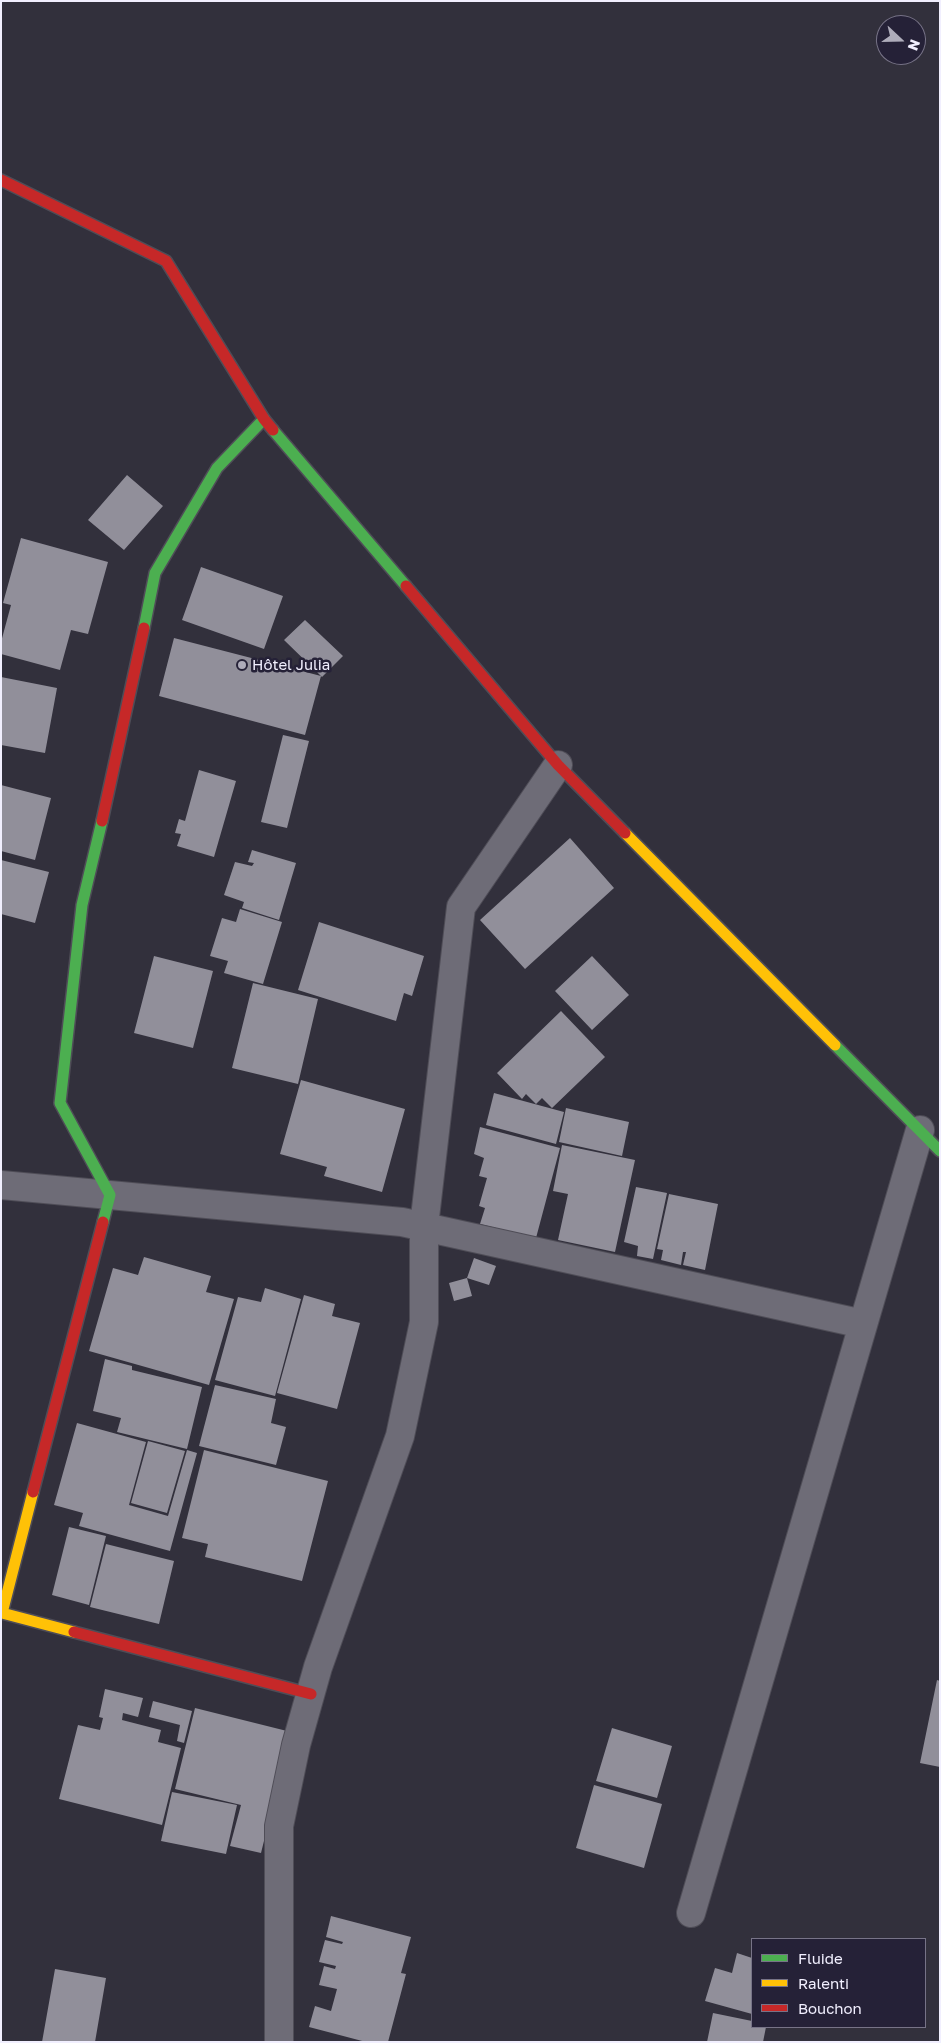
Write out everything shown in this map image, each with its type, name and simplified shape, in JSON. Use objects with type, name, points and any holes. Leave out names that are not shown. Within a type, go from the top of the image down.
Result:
[{"type":"street","points":[[1,180],[166,261],[264,419],[558,765],[940,1151]]},
{"type":"street","points":[[264,419],[217,468],[155,573],[127,711],[82,905],[60,1103],[110,1195],[2,1613],[311,1694]]},
{"type":"street","points":[[279,2042],[279,1826],[296,1745],[318,1667],[400,1436],[424,1322],[424,1226],[461,907],[558,765]]},
{"type":"street","points":[[691,1913],[920,1130]]},
{"type":"street","points":[[1,1184],[402,1222],[863,1324]]},
{"type":"building","points":[[127,475],[163,506],[124,550],[88,520]]},
{"type":"building","points":[[21,538],[108,562],[88,634],[71,630],[60,670],[1,654],[1,642],[11,605],[3,603]]},
{"type":"building","points":[[201,567],[283,596],[264,649],[182,620]]},
{"type":"building","points":[[305,620],[343,656],[322,677],[284,640]]},
{"type":"building","points":[[174,638],[321,676],[305,735],[159,696]]},
{"type":"building","points":[[1,677],[57,688],[45,753],[1,745]]},
{"type":"building","points":[[283,735],[309,741],[287,828],[261,822]]},
{"type":"building","points":[[199,770],[236,781],[214,857],[177,846],[181,834],[175,833],[179,819],[185,821]]},
{"type":"building","points":[[1,785],[51,798],[35,860],[1,851]]},
{"type":"building","points":[[570,838],[614,888],[525,969],[480,920]]},
{"type":"building","points":[[252,850],[296,863],[279,920],[242,908],[244,902],[224,895],[235,862],[252,866],[254,863],[248,862]]},
{"type":"building","points":[[1,860],[49,872],[35,923],[1,914]]},
{"type":"building","points":[[240,909],[282,922],[263,984],[224,973],[228,961],[210,956],[222,918],[236,922]]},
{"type":"building","points":[[319,922],[424,956],[412,996],[404,993],[396,1021],[298,990]]},
{"type":"building","points":[[154,956],[213,971],[193,1048],[134,1033]]},
{"type":"building","points":[[592,956],[629,995],[592,1030],[555,991]]},
{"type":"building","points":[[253,983],[318,999],[298,1084],[232,1068]]},
{"type":"building","points":[[561,1011],[605,1057],[552,1108],[542,1098],[536,1104],[526,1094],[522,1099],[497,1073]]},
{"type":"building","points":[[301,1080],[405,1109],[382,1192],[324,1176],[327,1167],[280,1154]]},
{"type":"building","points":[[494,1093],[564,1112],[556,1144],[486,1125]]},
{"type":"building","points":[[566,1108],[629,1122],[622,1156],[559,1142]]},
{"type":"building","points":[[480,1127],[560,1148],[536,1238],[480,1224],[485,1208],[479,1206],[487,1178],[479,1176],[484,1158],[474,1154]]},
{"type":"building","points":[[562,1145],[635,1160],[615,1252],[558,1240],[568,1194],[553,1191]]},
{"type":"building","points":[[636,1187],[667,1193],[653,1259],[637,1256],[638,1246],[624,1242]]},
{"type":"building","points":[[669,1194],[718,1204],[705,1270],[683,1265],[686,1252],[683,1252],[681,1265],[661,1260],[663,1250],[657,1249]]},
{"type":"building","points":[[144,1257],[211,1276],[206,1292],[234,1299],[209,1385],[89,1351],[113,1268],[138,1275]]},
{"type":"building","points":[[474,1258],[496,1266],[489,1285],[467,1278]]},
{"type":"building","points":[[467,1278],[472,1296],[454,1301],[449,1283]]},
{"type":"building","points":[[265,1288],[301,1299],[275,1396],[215,1380],[238,1297],[261,1302]]},
{"type":"building","points":[[304,1295],[335,1304],[332,1316],[360,1323],[337,1409],[277,1393]]},
{"type":"building","points":[[105,1359],[132,1366],[132,1370],[202,1387],[187,1449],[117,1432],[121,1418],[93,1411]]},
{"type":"building","points":[[215,1385],[276,1399],[271,1423],[286,1427],[276,1465],[199,1446]]},
{"type":"building","points":[[77,1423],[146,1442],[129,1505],[168,1516],[187,1450],[197,1453],[170,1551],[79,1526],[83,1513],[54,1505]]},
{"type":"building","points":[[148,1441],[185,1451],[167,1513],[131,1503]]},
{"type":"building","points":[[204,1450],[328,1481],[302,1581],[205,1557],[208,1544],[182,1538]]},
{"type":"building","points":[[69,1527],[106,1536],[89,1605],[52,1595]]},
{"type":"building","points":[[106,1544],[174,1561],[159,1624],[90,1607]]},
{"type":"building","points":[[937,1680],[940,1681],[940,1767],[920,1763]]},
{"type":"building","points":[[105,1689],[143,1698],[138,1717],[123,1713],[122,1720],[161,1730],[158,1742],[181,1748],[162,1825],[59,1799],[78,1725],[100,1730],[103,1718],[99,1717]]},
{"type":"building","points":[[153,1701],[192,1711],[184,1743],[177,1741],[180,1725],[149,1717]]},
{"type":"building","points":[[195,1708],[291,1732],[261,1853],[230,1846],[241,1805],[175,1789]]},
{"type":"building","points":[[612,1728],[672,1746],[657,1798],[596,1781]]},
{"type":"building","points":[[594,1785],[662,1804],[644,1868],[576,1848]]},
{"type":"building","points":[[172,1792],[237,1805],[226,1854],[161,1841]]},
{"type":"building","points":[[331,1916],[411,1937],[401,1973],[406,1974],[388,2042],[366,2042],[309,2027],[315,2006],[331,2011],[337,1989],[319,1985],[324,1966],[335,1969],[336,1966],[319,1962],[325,1940],[342,1944],[343,1942],[326,1937]]},
{"type":"building","points":[[737,1953],[751,1958],[751,2014],[705,2001],[715,1968],[732,1973]]},
{"type":"building","points":[[55,1969],[106,1978],[95,2042],[42,2042]]},
{"type":"building","points":[[713,2013],[751,2021],[751,2028],[766,2028],[763,2042],[707,2042]]},
{"type":"traffic: fast","points":[[144,628],[155,573],[217,468],[264,419]]},
{"type":"traffic: fast","points":[[273,430],[406,586]]},
{"type":"traffic: fast","points":[[102,821],[82,905],[60,1103],[110,1195],[103,1222]]},
{"type":"traffic: fast","points":[[835,1045],[940,1151]]},
{"type":"traffic: slow","points":[[625,833],[835,1045]]},
{"type":"traffic: slow","points":[[33,1492],[2,1613],[74,1632]]},
{"type":"traffic: jam","points":[[1,180],[166,261],[264,419],[273,430]]},
{"type":"traffic: jam","points":[[406,586],[558,765],[625,833]]},
{"type":"traffic: jam","points":[[102,821],[144,628]]},
{"type":"traffic: jam","points":[[33,1492],[103,1222]]},
{"type":"traffic: jam","points":[[74,1632],[311,1694]]},
{"type":"place","name":"Hôtel Julia","points":[[242,665]]}]
